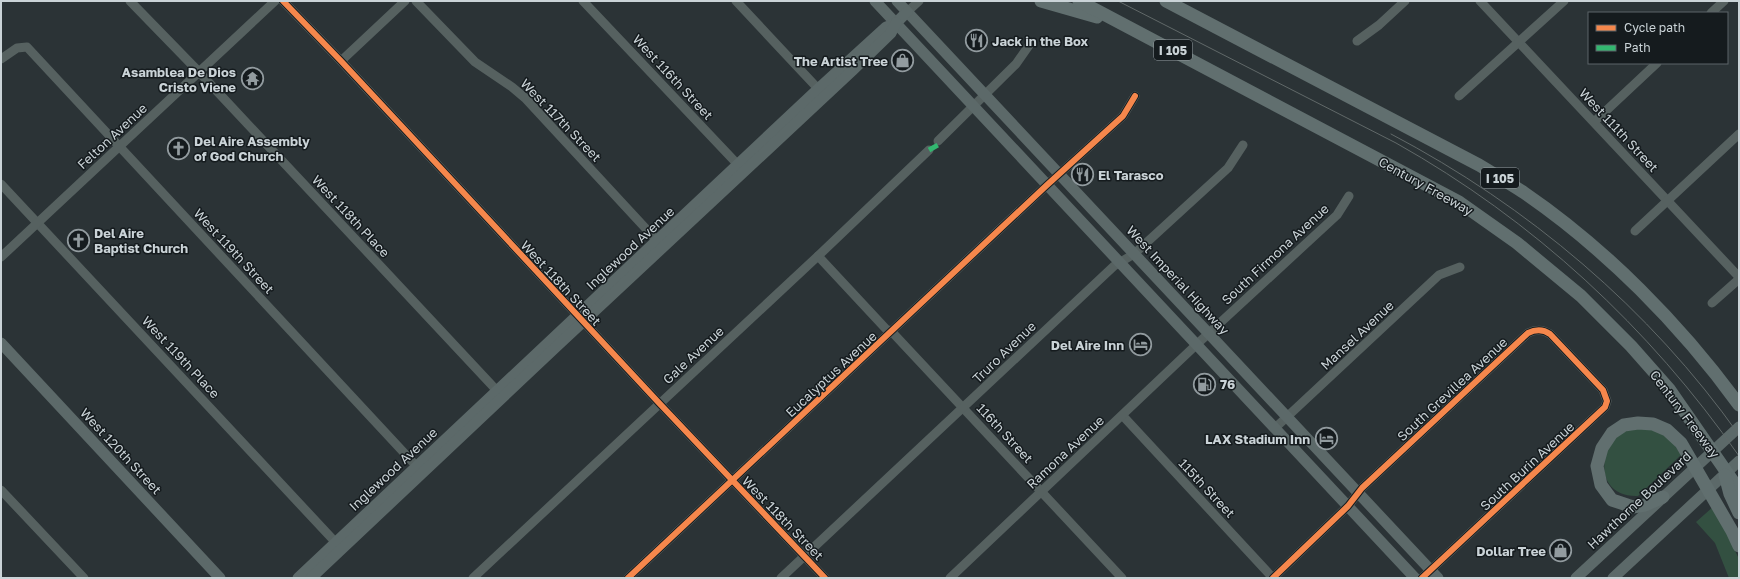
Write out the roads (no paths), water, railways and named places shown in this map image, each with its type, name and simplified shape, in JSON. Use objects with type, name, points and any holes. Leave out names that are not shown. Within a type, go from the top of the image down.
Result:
[{"type":"highway","points":[[1041,1],[1128,26]]},
{"type":"highway","name":"Century Freeway","points":[[1079,1],[1459,202],[1517,243],[1581,296],[1631,346],[1669,389],[1739,490]]},
{"type":"highway","name":"I 105","points":[[1166,1],[1209,22],[1479,165],[1524,193],[1571,229],[1612,264],[1659,309],[1698,353],[1739,405]]},
{"type":"highway","points":[[1177,1],[1209,22]]},
{"type":"highway","points":[[1663,497],[1645,505],[1633,507],[1612,500],[1600,485],[1597,466],[1602,448],[1612,433],[1624,425],[1653,424],[1667,430],[1681,443],[1732,531],[1739,546]]},
{"type":"highway","points":[[1721,462],[1730,494],[1739,513]]},
{"type":"main road","points":[[875,1],[1415,578]]},
{"type":"main road","name":"West Imperial Highway","points":[[897,1],[1438,578]]},
{"type":"main road","name":"Inglewood Avenue","points":[[298,578],[339,545],[822,93],[891,33],[896,22],[907,12]]},
{"type":"main road","name":"West 120th Street","points":[[1,343],[220,578]]},
{"type":"main road","name":"Hawthorne Boulevard","points":[[1576,578],[1739,427]]},
{"type":"main road","points":[[1613,578],[1739,461]]},
{"type":"main road","name":"Inglewood Avenue","points":[[311,578],[339,545]]},
{"type":"street","name":"West 118th Place","points":[[130,1],[199,72],[500,394]]},
{"type":"street","name":"Felton Avenue","points":[[1,257],[275,1]]},
{"type":"street","name":"West 118th Street","points":[[283,1],[341,61],[580,319],[825,578]]},
{"type":"street","points":[[341,61],[405,1]]},
{"type":"street","name":"West 117th Street","points":[[416,1],[475,62],[512,87],[525,98],[661,244]]},
{"type":"street","name":"West 116th Street","points":[[584,1],[742,168]]},
{"type":"street","points":[[736,1],[822,93]]},
{"type":"street","points":[[907,12],[918,1]]},
{"type":"street","points":[[1357,41],[1379,25],[1405,1]]},
{"type":"street","name":"West 111th Street","points":[[1480,1],[1739,278]]},
{"type":"street","points":[[1459,96],[1520,43],[1564,1]]},
{"type":"street","points":[[1712,12],[1724,1]]},
{"type":"street","points":[[938,141],[975,107],[1016,64],[1030,44]]},
{"type":"street","name":"West 119th Street","points":[[1,59],[17,48],[27,47],[119,148],[420,470]]},
{"type":"street","points":[[1594,122],[1656,64]]},
{"type":"street","name":"Eucalyptus Avenue","points":[[628,578],[1047,185],[1060,175],[1123,116],[1135,96]]},
{"type":"street","points":[[1635,231],[1739,134]]},
{"type":"street","name":"Truro Avenue","points":[[781,578],[1114,266],[1134,254],[1228,168],[1243,144]]},
{"type":"street","name":"Gale Avenue","points":[[473,578],[818,256],[929,150]]},
{"type":"street","name":"West 119th Place","points":[[1,184],[339,545]]},
{"type":"street","name":"South Firmona Avenue","points":[[1196,345],[1337,215],[1349,196]]},
{"type":"street","name":"116th Street","points":[[818,256],[886,329],[892,332],[964,408],[1122,578]]},
{"type":"street","name":"Mansel Avenue","points":[[1275,428],[1439,275],[1460,267]]},
{"type":"street","points":[[1712,303],[1739,278]]},
{"type":"street","name":"South Grevillea Avenue","points":[[1273,578],[1348,506],[1358,493],[1528,333],[1533,330],[1546,331],[1577,362]]},
{"type":"street","name":"Ramona Avenue","points":[[950,578],[1123,416],[1196,345]]},
{"type":"street","name":"South Burin Avenue","points":[[1422,578],[1605,407],[1607,401],[1603,390],[1577,362]]},
{"type":"street","name":"115th Street","points":[[1123,416],[1273,578]]},
{"type":"street","points":[[1,490],[84,578]]},
{"type":"tram line","points":[[1118,1],[1396,143],[1446,173],[1495,206],[1541,242],[1585,280],[1627,321],[1667,364],[1704,409],[1739,456]]},
{"type":"tram line","points":[[1391,134],[1442,162],[1491,194],[1538,228],[1583,264],[1626,303],[1666,345],[1704,389],[1739,435]]},
{"type":"place","name":"Jack in the Box","points":[[977,41]]},
{"type":"place","name":"The Artist Tree","points":[[903,61]]},
{"type":"place","name":"Asamblea De Dios Cristo Viene","points":[[252,79]]},
{"type":"place","name":"Del Aire Assembly of God Church","points":[[178,148]]},
{"type":"place","name":"El Tarasco","points":[[1082,175]]},
{"type":"place","name":"Del Aire Baptist Church","points":[[79,240]]},
{"type":"place","name":"Del Aire Inn","points":[[1140,345]]},
{"type":"place","name":"76","points":[[1204,384]]},
{"type":"place","name":"LAX Stadium Inn","points":[[1326,439]]},
{"type":"place","name":"Dollar Tree","points":[[1561,551]]}]
